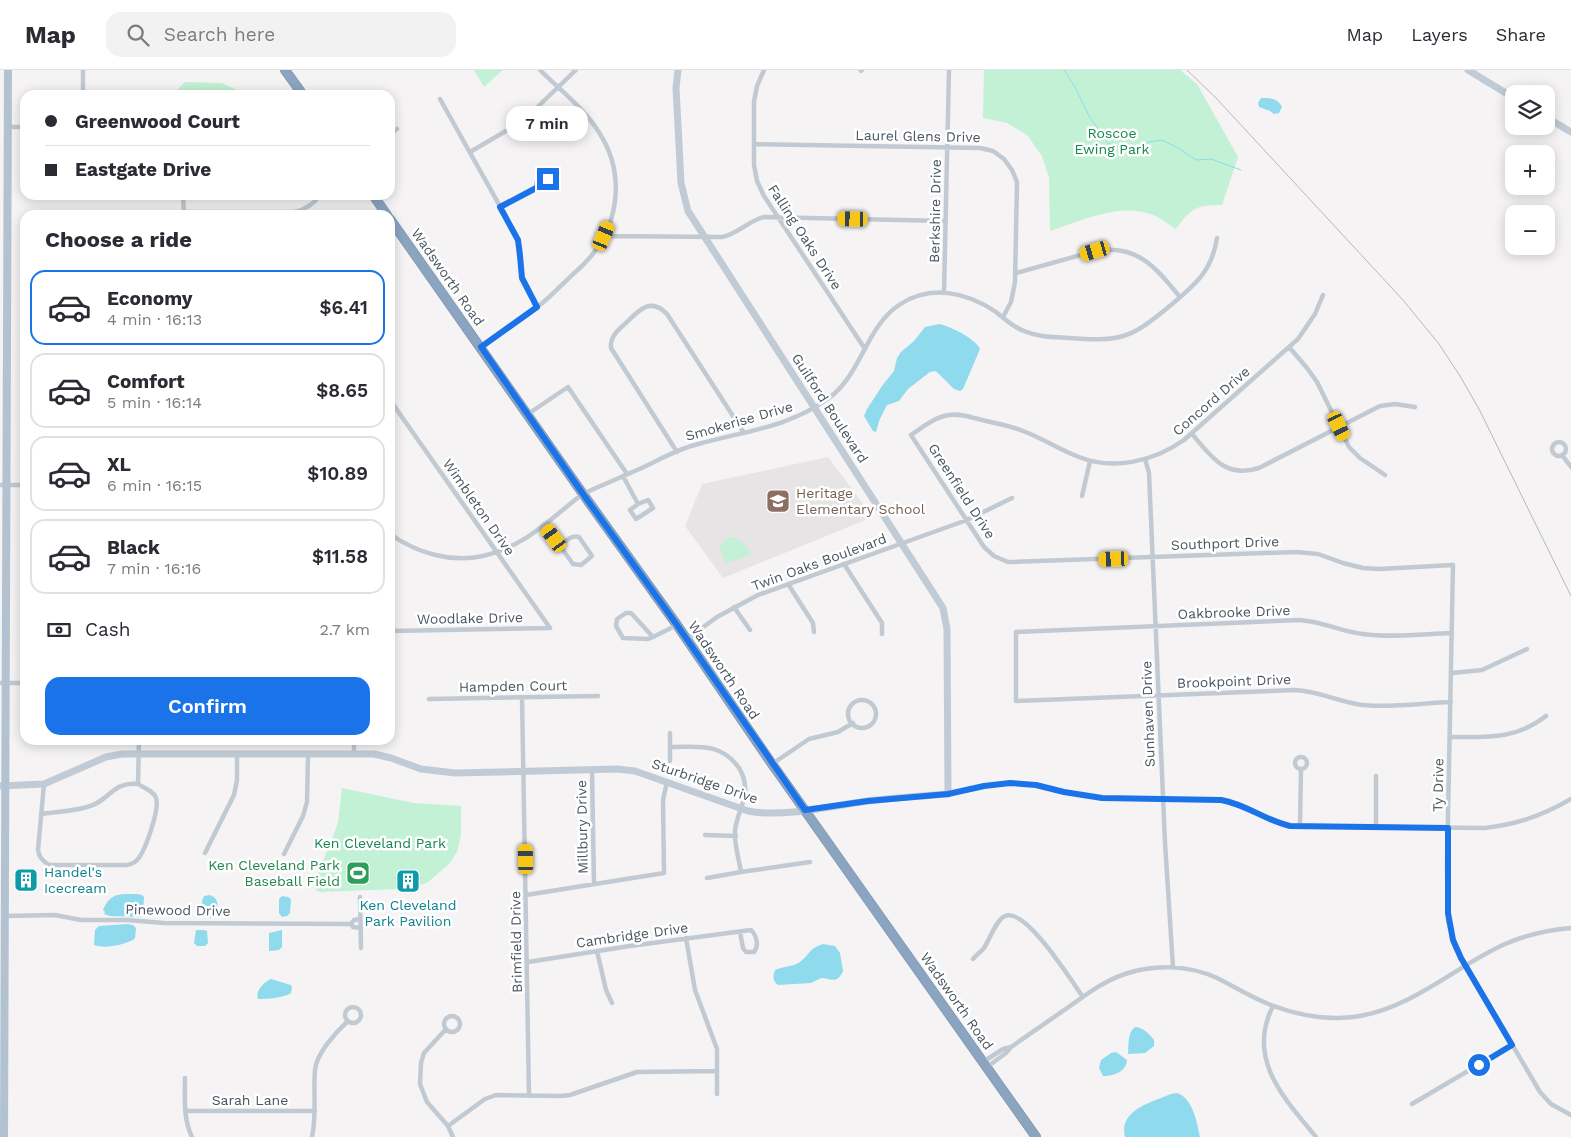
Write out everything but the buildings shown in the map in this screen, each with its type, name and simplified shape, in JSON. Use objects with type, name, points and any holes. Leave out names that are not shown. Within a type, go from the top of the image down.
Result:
[{"type":"highway","points":[[285,70],[299,90]]},
{"type":"highway","name":"Wadsworth Road","points":[[395,226],[1036,1137]]},
{"type":"main road","points":[[4,1137],[2,1079],[2,959],[5,916],[3,485],[4,250],[8,70]]},
{"type":"street","points":[[83,70],[83,90]]},
{"type":"street","points":[[481,347],[537,307],[586,262],[604,236],[613,214],[616,192],[615,174],[605,142],[593,124],[540,70]]},
{"type":"street","points":[[470,152],[523,121],[576,70]]},
{"type":"street","name":"Guilford Boulevard","points":[[678,70],[676,88],[682,192],[688,211],[940,602],[946,615],[948,794]]},
{"type":"street","name":"Falling Oaks Drive","points":[[764,70],[755,94],[754,165],[757,181],[778,218],[865,349]]},
{"type":"street","name":"Berkshire Drive","points":[[944,292],[949,70]]},
{"type":"street","points":[[1468,70],[1505,93]]},
{"type":"street","points":[[440,99],[518,240],[522,278],[537,307]]},
{"type":"street","points":[[1555,122],[1571,132]]},
{"type":"street","points":[[8,127],[20,127]]},
{"type":"street","name":"Laurel Glens Drive","points":[[754,144],[980,148],[999,154],[1012,170],[1017,187],[1014,292],[1003,317]]},
{"type":"street","points":[[500,207],[538,187]]},
{"type":"street","points":[[300,210],[311,205],[316,200]]},
{"type":"street","points":[[604,236],[727,236],[757,219],[778,218],[946,221]]},
{"type":"street","name":"Smokerise Drive","points":[[395,537],[412,548],[444,557],[473,558],[508,549],[545,525],[583,494],[695,445],[782,424],[815,408],[841,388],[883,320],[895,308],[918,295],[944,292],[966,297],[986,306],[1018,328],[1034,335],[1099,340],[1113,339],[1130,334],[1142,328],[1196,284],[1206,270],[1213,254],[1216,238]]},
{"type":"street","points":[[1016,273],[1095,251],[1120,250],[1135,254],[1150,263],[1180,297]]},
{"type":"street","name":"Concord Drive","points":[[912,434],[933,420],[962,415],[1025,432],[1072,455],[1090,461],[1121,463],[1145,459],[1167,451],[1192,434],[1298,339],[1316,314],[1323,295]]},
{"type":"street","points":[[677,452],[613,352],[611,344],[615,333],[640,310],[652,306],[661,308],[667,314],[744,433]]},
{"type":"street","points":[[1289,347],[1317,382],[1349,447],[1354,453],[1385,475]]},
{"type":"street","points":[[528,414],[568,387],[625,475],[638,504]]},
{"type":"street","points":[[1192,434],[1220,464],[1233,470],[1246,471],[1259,468],[1374,409],[1388,404],[1402,404],[1415,407]]},
{"type":"street","name":"Wimbleton Drive","points":[[395,407],[550,628]]},
{"type":"street","name":"Greenfield Drive","points":[[912,434],[984,547],[997,558]]},
{"type":"street","points":[[1562,455],[1571,467]]},
{"type":"street","name":"Sunhaven Drive","points":[[1145,459],[1149,472],[1163,799],[1173,967]]},
{"type":"street","points":[[1082,496],[1090,461]]},
{"type":"street","points":[[3,485],[20,485]]},
{"type":"street","name":"Twin Oaks Boulevard","points":[[686,639],[717,617],[758,595],[967,520],[1012,498]]},
{"type":"street","points":[[648,500],[653,508],[636,519],[630,510],[638,504],[648,500]]},
{"type":"street","points":[[545,525],[560,546],[575,565],[581,565],[592,556],[579,537],[570,538],[560,546]]},
{"type":"street","name":"Southport Drive","points":[[997,558],[1015,563],[1296,552],[1318,554],[1363,568],[1379,569],[1453,565]]},
{"type":"street","points":[[844,564],[882,623],[882,634]]},
{"type":"street","name":"Ty Drive","points":[[1453,565],[1448,921],[1453,940],[1466,966],[1545,1098],[1558,1109],[1571,1115]]},
{"type":"street","points":[[788,584],[813,623],[814,632]]},
{"type":"street","points":[[734,607],[750,630]]},
{"type":"street","points":[[653,637],[632,612],[626,613],[617,619],[616,626],[623,638],[648,639],[653,637],[671,629],[677,625]]},
{"type":"street","name":"Oakbrooke Drive","points":[[1016,701],[1016,632],[1299,620],[1317,622],[1364,634],[1452,633]]},
{"type":"street","name":"Woodlake Drive","points":[[395,631],[550,628]]},
{"type":"street","points":[[1452,673],[1482,670],[1527,649]]},
{"type":"street","points":[[3,683],[20,682]]},
{"type":"street","name":"Brookpoint Drive","points":[[1016,701],[1295,690],[1314,692],[1342,701],[1364,705],[1451,702]]},
{"type":"street","name":"Hampden Court","points":[[428,699],[598,696]]},
{"type":"street","name":"Brimfield Drive","points":[[522,697],[529,1096]]},
{"type":"street","points":[[867,701],[874,706],[875,719],[869,726],[860,727],[853,723],[849,715],[854,703],[867,701]]},
{"type":"street","points":[[1450,737],[1504,736],[1531,726],[1546,716]]},
{"type":"street","points":[[772,764],[809,739],[838,732],[853,723]]},
{"type":"street","points":[[670,732],[670,761]]},
{"type":"street","points":[[138,784],[140,745]]},
{"type":"street","points":[[354,745],[354,754]]},
{"type":"street","points":[[670,747],[709,747],[717,749],[727,754],[743,775],[745,794],[737,821],[736,836],[741,872]]},
{"type":"street","name":"Sturbridge Drive","points":[[3,786],[44,784],[106,757],[122,754],[354,754],[383,755],[421,769],[455,772],[592,769],[635,771],[741,808],[764,813],[948,794],[984,786],[1010,783],[1036,785],[1096,798],[1221,800],[1248,807],[1273,821],[1300,827],[1485,828],[1509,825],[1538,816],[1571,800]]},
{"type":"street","points":[[205,853],[234,795],[237,780],[237,754]]},
{"type":"street","points":[[284,854],[303,816],[307,802],[308,754]]},
{"type":"street","name":"Millbury Drive","points":[[592,769],[594,884]]},
{"type":"street","points":[[1300,827],[1301,769]]},
{"type":"street","points":[[1376,776],[1376,828]]},
{"type":"street","points":[[526,895],[664,873],[663,800],[667,782]]},
{"type":"street","points":[[41,814],[88,807],[104,800],[110,791],[129,784],[138,784],[154,794],[157,799],[158,808],[142,854],[136,862],[127,865],[50,865],[46,864],[39,854],[41,814],[44,784]]},
{"type":"street","points":[[705,834],[736,836]]},
{"type":"street","points":[[707,878],[810,862]]},
{"type":"street","points":[[360,897],[361,948]]},
{"type":"street","name":"Pinewood Drive","points":[[5,916],[55,915],[81,920],[127,920],[164,923],[351,924],[353,927],[361,928]]},
{"type":"street","points":[[973,958],[984,949],[1002,918],[1011,915],[1017,916],[1040,938],[1083,997]]},
{"type":"street","name":"Pinewood Drive","points":[[351,924],[354,920],[360,919]]},
{"type":"street","points":[[985,1064],[1003,1049],[1011,1047],[1107,981],[1126,973],[1148,968],[1173,967],[1204,973],[1273,1006],[1297,1013],[1322,1018],[1361,1016],[1404,1002],[1493,950],[1518,939],[1544,932],[1571,928]]},
{"type":"street","points":[[751,930],[755,934],[757,947],[754,952],[746,952],[743,948],[740,932],[751,930]]},
{"type":"street","name":"Cambridge Drive","points":[[528,962],[686,938],[740,932]]},
{"type":"street","points":[[686,938],[692,979],[717,1049],[718,1094]]},
{"type":"street","points":[[597,951],[606,990],[612,1003]]},
{"type":"street","points":[[1273,1006],[1267,1021],[1264,1038],[1268,1068],[1280,1092],[1316,1137]]},
{"type":"street","points":[[312,1137],[315,1124],[315,1068],[324,1049],[348,1021]]},
{"type":"street","points":[[446,1029],[424,1053],[421,1062],[420,1084],[427,1102],[448,1126],[453,1137]]},
{"type":"street","points":[[1412,1104],[1512,1045]]},
{"type":"street","points":[[448,1126],[464,1113],[490,1097],[502,1094],[566,1096],[637,1072],[717,1071]]},
{"type":"street","points":[[185,1078],[185,1111],[187,1126],[192,1137]]},
{"type":"street","name":"Sarah Lane","points":[[185,1111],[315,1111]]},
{"type":"shaded area","name":"Heritage Elementary School","points":[[828,457],[873,517],[723,578],[685,526],[702,484]]},
{"type":"green space","points":[[474,70],[503,70],[484,87]]},
{"type":"green space","name":"Roscoe Ewing Park","points":[[984,70],[1180,70],[1197,84],[1238,157],[1222,205],[1195,209],[1186,216],[1176,229],[1153,215],[1127,211],[1101,214],[1050,231],[1049,178],[1042,156],[1027,135],[1007,123],[983,118]]},
{"type":"green space","points":[[185,82],[222,83],[237,90],[177,90]]},
{"type":"green space","points":[[731,537],[743,543],[751,555],[728,563],[726,562],[719,548],[726,539]]},
{"type":"green space","name":"Ken Cleveland Park","points":[[342,788],[414,803],[461,806],[461,835],[457,852],[449,864],[428,882],[417,887],[317,891],[314,884],[338,823]]},
{"type":"water","points":[[1261,98],[1276,100],[1282,107],[1279,113],[1274,114],[1259,107],[1258,103]]},
{"type":"water","points":[[939,324],[962,334],[978,345],[980,349],[963,389],[960,391],[954,389],[938,373],[935,371],[930,372],[908,389],[899,401],[887,405],[876,432],[873,431],[864,416],[882,386],[894,371],[897,358],[925,327]]},
{"type":"water","points":[[137,894],[144,897],[141,917],[110,916],[104,914],[103,910],[112,897]]},
{"type":"water","points":[[210,895],[215,898],[218,908],[214,918],[202,916],[202,901],[204,896]]},
{"type":"water","points":[[282,896],[291,899],[290,913],[282,917],[279,913],[279,899]]},
{"type":"water","points":[[128,924],[136,928],[133,940],[114,946],[103,947],[94,945],[95,930],[99,926]]},
{"type":"water","points":[[196,930],[207,931],[208,943],[205,946],[197,946],[194,943]]},
{"type":"water","points":[[282,930],[282,947],[279,950],[269,951],[269,933]]},
{"type":"water","points":[[823,944],[835,946],[840,953],[843,971],[838,978],[834,980],[821,978],[811,983],[778,985],[776,983],[774,978],[775,970],[798,963],[812,949]]},
{"type":"water","points":[[271,979],[291,985],[291,993],[280,997],[258,999],[257,996],[261,987]]},
{"type":"water","points":[[1135,1027],[1150,1035],[1154,1040],[1154,1046],[1145,1053],[1128,1054],[1130,1036]]},
{"type":"water","points":[[1116,1052],[1127,1060],[1124,1068],[1115,1074],[1103,1076],[1099,1068],[1101,1060]]},
{"type":"water","points":[[1177,1093],[1191,1105],[1200,1137],[1125,1137],[1124,1128],[1127,1120],[1138,1108]]},
{"type":"waterway","points":[[1064,70],[1075,87],[1089,116],[1108,143],[1123,149],[1132,150],[1149,142],[1162,140],[1196,160],[1211,159],[1241,170]]},
{"type":"railway","points":[[1187,70],[1216,98],[1403,300],[1439,344],[1479,409],[1571,596]]},
{"type":"place","name":"Heritage Elementary School","points":[[778,501]]},
{"type":"place","name":"Ken Cleveland Park Baseball Field","points":[[358,873]]},
{"type":"place","name":"Handel's Icecream","points":[[26,880]]},
{"type":"place","name":"Ken Cleveland Park Pavilion","points":[[408,881]]},
{"type":"route","points":[[548,179],[542,178],[538,180],[538,187],[500,207],[518,240],[520,271],[524,284],[537,307],[481,347],[805,810],[868,801],[948,794],[997,784],[1024,783],[1082,796],[1102,798],[1221,800],[1248,807],[1266,818],[1290,826],[1448,828],[1448,921],[1450,931],[1456,949],[1512,1045],[1479,1065]]}]
